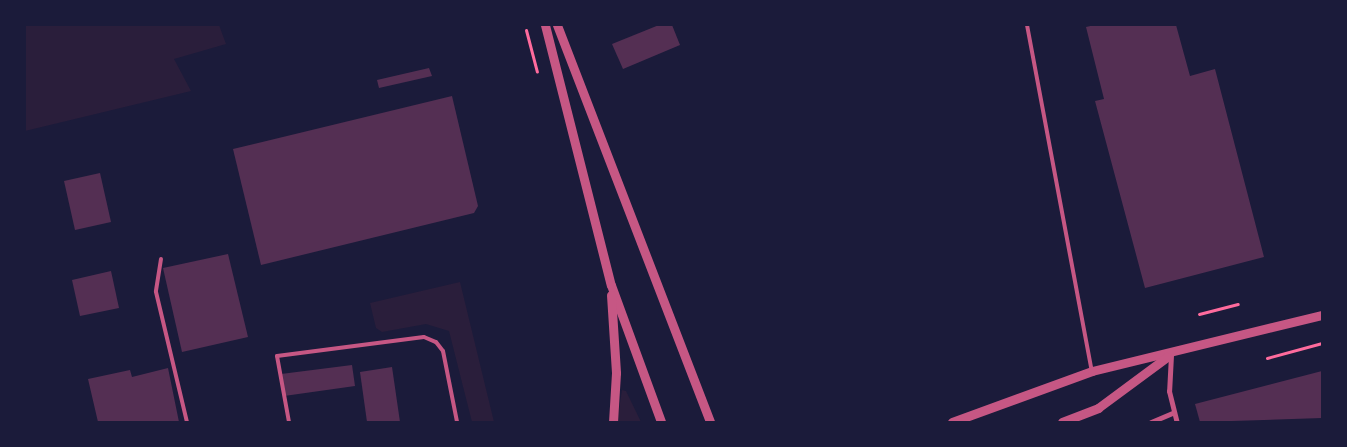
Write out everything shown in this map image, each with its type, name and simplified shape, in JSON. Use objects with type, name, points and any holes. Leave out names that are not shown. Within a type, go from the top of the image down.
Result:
[{"type":"street","points":[[545,25],[611,285],[662,422]]},
{"type":"street","points":[[557,25],[710,422]]},
{"type":"street","points":[[611,285],[616,373],[613,422]]},
{"type":"street","points":[[952,422],[1092,371],[1171,354],[1322,315]]},
{"type":"street","points":[[1171,354],[1169,392],[1177,422]]},
{"type":"street","points":[[1062,422],[1098,408],[1171,354]]},
{"type":"street","points":[[1152,422],[1174,412]]},
{"type":"lane","points":[[1027,25],[1092,371]]},
{"type":"lane","points":[[161,259],[156,292],[187,422]]},
{"type":"lane","points":[[289,422],[277,356],[424,337],[436,342],[443,351],[456,422]]},
{"type":"path","points":[[526,30],[537,72]]},
{"type":"path","points":[[1198,314],[1238,304]]},
{"type":"path","points":[[1267,358],[1322,343]]},
{"type":"shaded area","points":[[25,25],[219,25],[226,44],[174,59],[191,91],[25,131]]},
{"type":"shaded area","points":[[460,282],[494,422],[472,422],[449,331],[426,324],[382,332],[376,328],[370,303]]},
{"type":"shaded area","points":[[622,390],[626,391],[641,422],[617,422]]},
{"type":"building","points":[[659,25],[672,25],[680,45],[623,69],[612,44]]},
{"type":"building","points":[[1095,25],[1176,25],[1190,76],[1215,69],[1264,257],[1145,288],[1095,101],[1104,99],[1086,27]]},
{"type":"building","points":[[429,68],[432,76],[379,88],[377,80]]},
{"type":"building","points":[[452,96],[478,206],[474,213],[261,265],[233,149]]},
{"type":"building","points":[[100,173],[111,222],[75,230],[64,181]]},
{"type":"building","points":[[228,254],[248,337],[182,352],[163,268]]},
{"type":"building","points":[[111,271],[119,308],[80,316],[72,280]]},
{"type":"building","points":[[352,365],[355,386],[284,396],[281,374]]},
{"type":"building","points":[[392,367],[400,422],[367,422],[360,372]]},
{"type":"building","points":[[168,368],[179,422],[98,422],[88,379],[130,370],[132,377]]},
{"type":"building","points":[[1322,371],[1322,418],[1200,422],[1195,404]]}]
